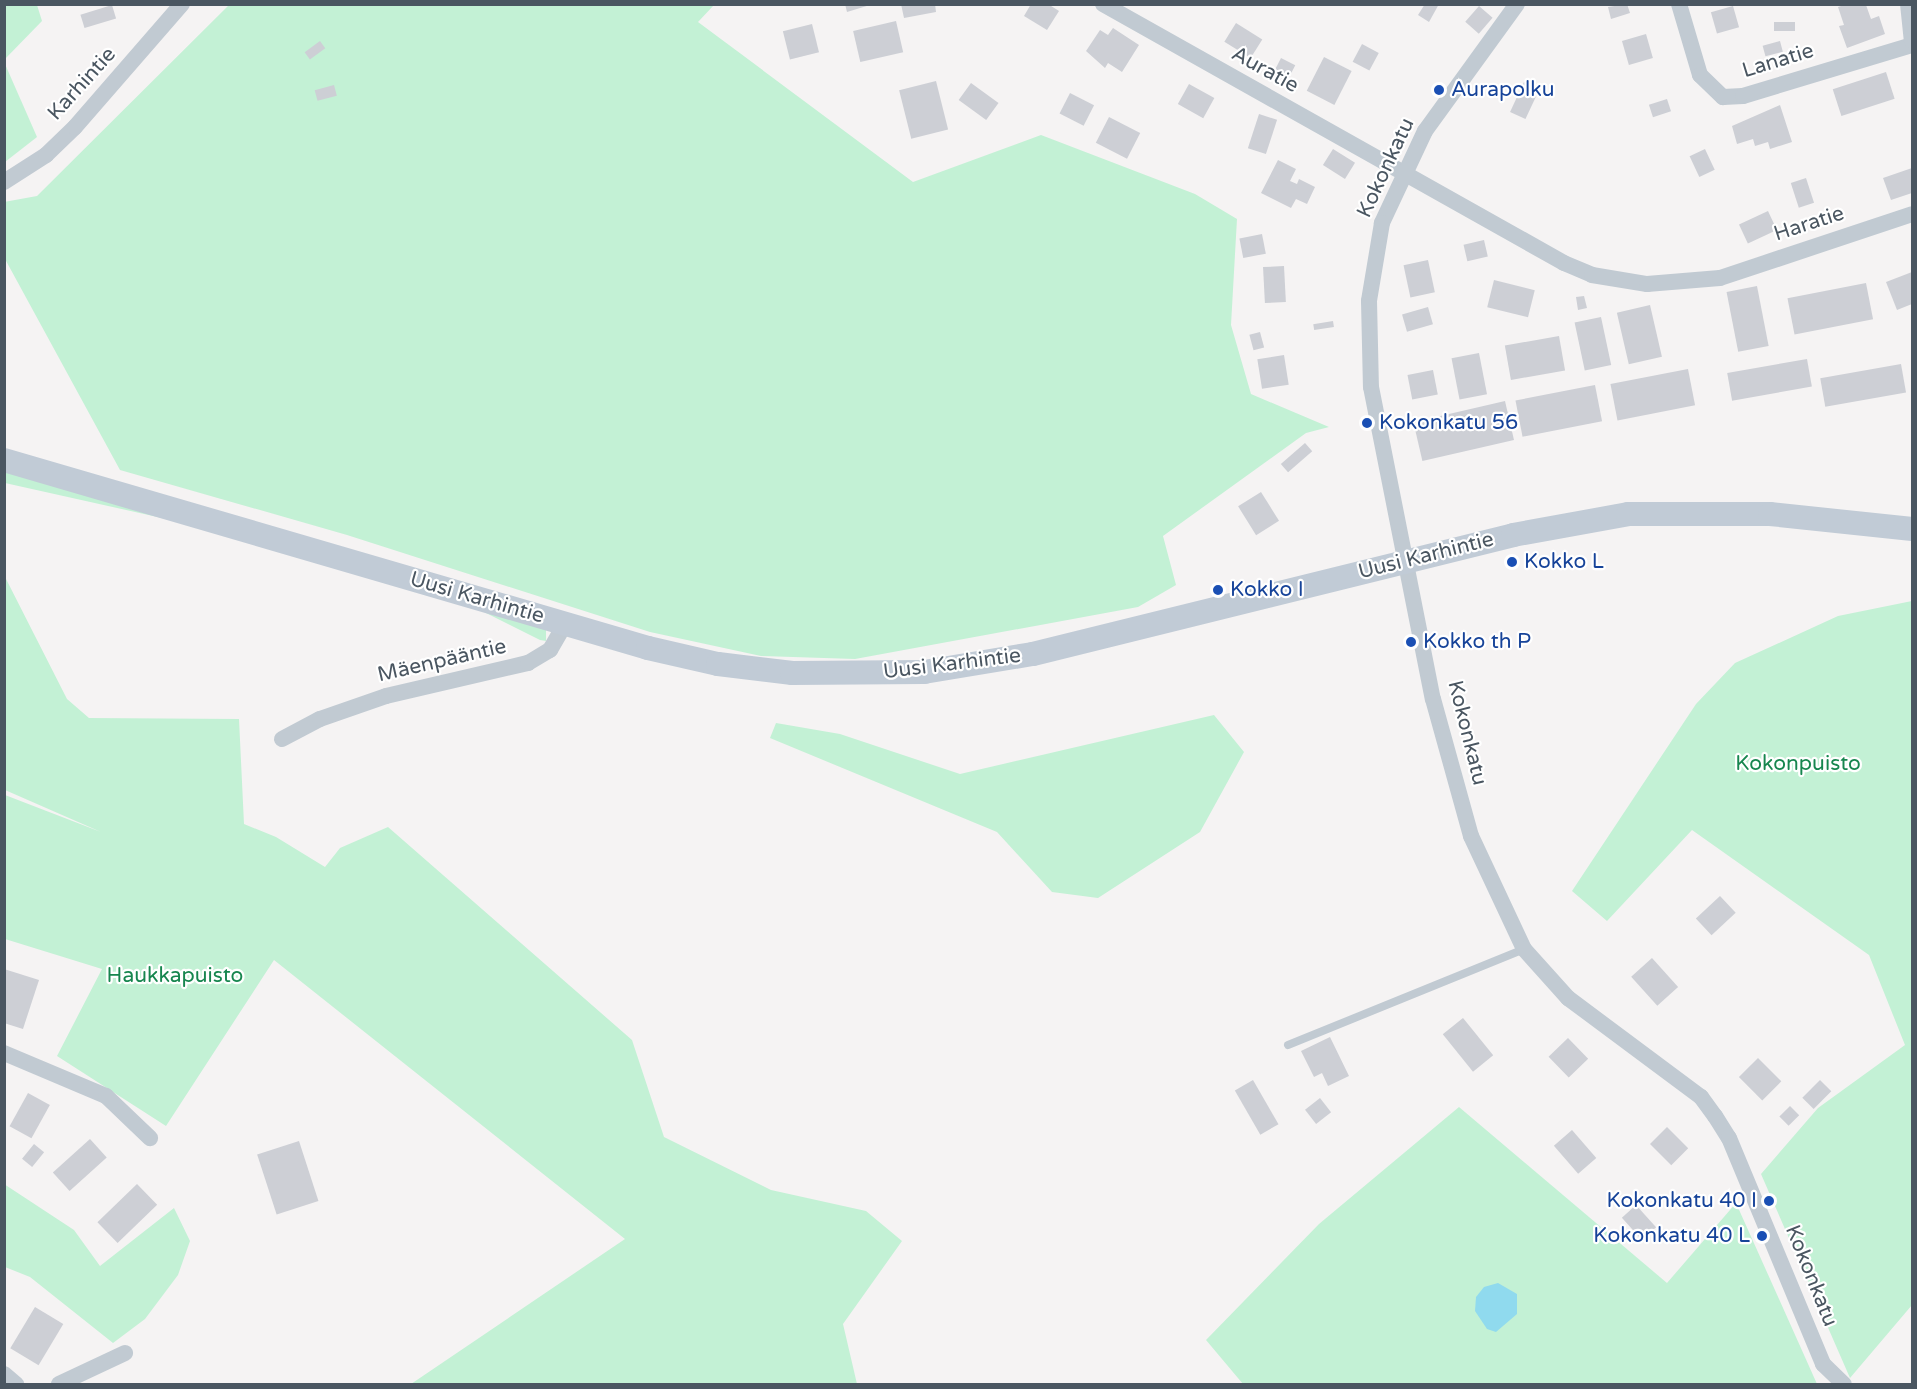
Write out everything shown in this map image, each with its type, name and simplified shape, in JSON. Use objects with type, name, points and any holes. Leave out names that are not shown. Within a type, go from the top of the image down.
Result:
[{"type":"street","name":"Karhintie","points":[[4,182],[46,155],[75,127],[182,4]]},
{"type":"street","name":"Auratie","points":[[1103,4],[1405,174]]},
{"type":"street","name":"Kokonkatu","points":[[1517,4],[1425,131],[1383,223],[1370,301],[1371,387],[1405,560],[1413,582],[1433,699],[1471,836],[1524,949],[1568,998],[1694,1092],[1715,1116],[1786,1271],[1814,1344],[1838,1383]]},
{"type":"street","name":"Lanatie","points":[[1679,4],[1700,75],[1723,97],[1743,96],[1912,43]]},
{"type":"street","points":[[1908,4],[1912,43]]},
{"type":"street","name":"Haratie","points":[[1405,174],[1592,275],[1647,284],[1720,278],[1912,214]]},
{"type":"street","name":"Uusi Karhintie","points":[[4,460],[648,648],[757,670],[924,672],[1033,654],[1405,560],[1628,514],[1770,514],[1912,530]]},
{"type":"street","name":"Mäenpääntie","points":[[282,739],[320,719],[386,696],[528,663],[550,650],[565,624]]},
{"type":"street","points":[[4,1053],[106,1096],[150,1138]]},
{"type":"street","points":[[59,1384],[124,1353]]},
{"type":"street","points":[[4,1374],[16,1384]]},
{"type":"lane","points":[[1288,1045],[1524,949]]},
{"type":"green space","points":[[5,4],[37,5],[42,21],[5,59]]},
{"type":"green space","points":[[229,5],[714,5],[698,22],[913,182],[1041,135],[1195,194],[1237,219],[1231,325],[1251,394],[1329,427],[1306,433],[1163,536],[1176,585],[1138,607],[855,659],[761,656],[650,632],[347,535],[120,470],[5,259],[4,202],[37,196]]},
{"type":"green space","points":[[5,64],[37,137],[4,162]]},
{"type":"green space","points":[[4,468],[171,520],[5,483]]},
{"type":"green space","name":"Haukkapuisto","points":[[4,575],[67,699],[89,718],[239,719],[244,824],[276,837],[325,867],[340,848],[388,827],[632,1040],[664,1137],[771,1190],[866,1211],[902,1241],[843,1324],[857,1384],[411,1384],[625,1239],[274,960],[166,1126],[57,1056],[102,969],[5,939],[5,795],[101,832],[5,790]]},
{"type":"green space","name":"Kokonpuisto","points":[[1912,601],[1912,1305],[1850,1378],[1761,1174],[1818,1108],[1905,1045],[1869,955],[1692,830],[1607,921],[1572,891],[1696,704],[1735,663],[1838,616]]},
{"type":"green space","points":[[484,612],[546,628],[546,641],[540,640]]},
{"type":"green space","points":[[1214,715],[1244,752],[1200,832],[1098,898],[1052,892],[997,832],[770,738],[776,723],[840,734],[960,774]]},
{"type":"green space","points":[[1459,1107],[1667,1283],[1736,1203],[1817,1384],[1243,1384],[1206,1340],[1319,1224]]},
{"type":"green space","points":[[4,1184],[74,1230],[100,1266],[174,1208],[190,1241],[178,1275],[145,1319],[113,1343],[30,1277],[5,1267]]},
{"type":"water","points":[[1498,1283],[1517,1294],[1517,1314],[1496,1332],[1487,1329],[1475,1311],[1476,1297],[1484,1287]]},
{"type":"building","points":[[845,4],[870,4],[870,5],[847,12]]},
{"type":"building","points":[[901,4],[935,4],[936,12],[904,18]]},
{"type":"building","points":[[1031,4],[1048,4],[1059,11],[1047,30],[1024,16]]},
{"type":"building","points":[[1425,4],[1439,4],[1429,22],[1418,15]]},
{"type":"building","points":[[1627,4],[1630,13],[1611,19],[1608,7]]},
{"type":"building","points":[[112,5],[116,18],[85,28],[80,15]]},
{"type":"building","points":[[1866,5],[1871,19],[1879,16],[1885,34],[1847,48],[1839,26],[1844,25],[1838,7]]},
{"type":"building","points":[[1479,6],[1493,18],[1479,34],[1465,22]]},
{"type":"building","points":[[1733,6],[1739,27],[1717,33],[1711,12]]},
{"type":"building","points":[[896,21],[903,52],[860,62],[853,31]]},
{"type":"building","points":[[1774,22],[1795,22],[1795,31],[1774,31]]},
{"type":"building","points":[[1236,23],[1262,39],[1251,58],[1224,42]]},
{"type":"building","points":[[812,24],[819,52],[790,59],[783,31]]},
{"type":"building","points":[[1113,28],[1139,45],[1122,72],[1108,63],[1105,68],[1086,51],[1100,30],[1108,35]]},
{"type":"building","points":[[1646,34],[1653,58],[1629,65],[1622,41]]},
{"type":"building","points":[[320,41],[325,48],[310,59],[305,52]]},
{"type":"building","points":[[1780,41],[1783,52],[1765,56],[1763,46]]},
{"type":"building","points":[[1362,44],[1379,53],[1369,71],[1353,62]]},
{"type":"building","points":[[1324,57],[1352,71],[1334,105],[1307,91]]},
{"type":"building","points":[[1281,58],[1295,65],[1287,81],[1273,74]]},
{"type":"building","points":[[1886,72],[1895,99],[1841,116],[1833,89]]},
{"type":"building","points":[[936,81],[948,130],[911,139],[899,90]]},
{"type":"building","points":[[1524,82],[1539,89],[1525,119],[1510,112]]},
{"type":"building","points":[[971,83],[999,103],[986,120],[959,100]]},
{"type":"building","points":[[1189,84],[1214,98],[1203,118],[1178,104]]},
{"type":"building","points":[[334,85],[337,96],[318,101],[315,90]]},
{"type":"building","points":[[1070,93],[1094,105],[1084,126],[1060,113]]},
{"type":"building","points":[[1667,99],[1671,111],[1653,117],[1649,105]]},
{"type":"building","points":[[1780,105],[1792,142],[1770,149],[1768,142],[1755,146],[1753,139],[1737,144],[1732,126]]},
{"type":"building","points":[[1259,114],[1277,120],[1266,154],[1248,148]]},
{"type":"building","points":[[1109,117],[1140,133],[1127,159],[1096,143]]},
{"type":"building","points":[[1333,149],[1355,163],[1345,179],[1323,165]]},
{"type":"building","points":[[1705,149],[1715,170],[1699,177],[1690,156]]},
{"type":"building","points":[[1278,160],[1296,169],[1290,181],[1297,184],[1299,179],[1315,187],[1307,204],[1296,199],[1291,208],[1261,193]]},
{"type":"building","points":[[1912,168],[1912,193],[1891,200],[1883,178]]},
{"type":"building","points":[[1806,178],[1814,203],[1799,208],[1791,183]]},
{"type":"building","points":[[1768,211],[1777,230],[1748,244],[1739,225]]},
{"type":"building","points":[[1262,234],[1266,254],[1243,258],[1239,238]]},
{"type":"building","points":[[1484,240],[1488,257],[1467,261],[1464,245]]},
{"type":"building","points":[[1428,260],[1435,292],[1410,297],[1404,265]]},
{"type":"building","points":[[1284,266],[1286,302],[1265,303],[1263,267]]},
{"type":"building","points":[[1912,272],[1912,304],[1897,310],[1886,282]]},
{"type":"building","points":[[1494,280],[1535,290],[1528,317],[1487,307]]},
{"type":"building","points":[[1866,283],[1873,319],[1795,335],[1787,298]]},
{"type":"building","points":[[1757,286],[1769,346],[1738,352],[1727,292]]},
{"type":"building","points":[[1584,296],[1587,308],[1578,310],[1576,297]]},
{"type":"building","points":[[1650,305],[1662,357],[1629,364],[1617,313]]},
{"type":"building","points":[[1428,307],[1433,324],[1407,332],[1402,314]]},
{"type":"building","points":[[1601,317],[1611,365],[1585,371],[1575,323]]},
{"type":"building","points":[[1333,321],[1334,327],[1314,330],[1313,324]]},
{"type":"building","points":[[1260,332],[1264,347],[1254,350],[1249,335]]},
{"type":"building","points":[[1559,336],[1565,370],[1511,380],[1505,346]]},
{"type":"building","points":[[1479,353],[1487,394],[1460,400],[1452,358]]},
{"type":"building","points":[[1284,355],[1289,385],[1262,389],[1257,359]]},
{"type":"building","points":[[1807,359],[1812,387],[1732,401],[1727,373]]},
{"type":"building","points":[[1901,364],[1906,393],[1825,407],[1820,378]]},
{"type":"building","points":[[1688,369],[1695,405],[1618,420],[1610,384]]},
{"type":"building","points":[[1433,370],[1438,395],[1412,400],[1407,375]]},
{"type":"building","points":[[1595,385],[1602,421],[1523,437],[1515,400]]},
{"type":"building","points":[[1505,401],[1514,440],[1422,461],[1413,422]]},
{"type":"building","points":[[1305,443],[1312,451],[1288,472],[1281,464]]},
{"type":"building","points":[[1261,492],[1279,521],[1256,535],[1238,506]]},
{"type":"building","points":[[1720,896],[1736,913],[1712,935],[1696,919]]},
{"type":"building","points":[[1652,958],[1678,987],[1657,1006],[1631,977]]},
{"type":"building","points":[[4,969],[39,980],[23,1029],[4,1023]]},
{"type":"building","points":[[1463,1018],[1493,1055],[1473,1072],[1443,1034]]},
{"type":"building","points":[[1330,1037],[1349,1076],[1328,1086],[1322,1073],[1314,1077],[1301,1051]]},
{"type":"building","points":[[1568,1038],[1588,1059],[1569,1078],[1549,1057]]},
{"type":"building","points":[[1758,1058],[1781,1081],[1762,1100],[1739,1077]]},
{"type":"building","points":[[1253,1080],[1278,1124],[1260,1135],[1235,1090]]},
{"type":"building","points":[[1820,1080],[1831,1091],[1814,1109],[1802,1098]]},
{"type":"building","points":[[28,1093],[50,1105],[31,1138],[10,1126]]},
{"type":"building","points":[[1320,1098],[1331,1112],[1316,1124],[1305,1110]]},
{"type":"building","points":[[1790,1106],[1799,1115],[1789,1126],[1779,1117]]},
{"type":"building","points":[[1667,1127],[1688,1148],[1671,1165],[1650,1144]]},
{"type":"building","points":[[1572,1130],[1596,1158],[1578,1174],[1554,1146]]},
{"type":"building","points":[[90,1139],[107,1158],[70,1191],[53,1172]]},
{"type":"building","points":[[299,1141],[318,1201],[277,1215],[257,1155]]},
{"type":"building","points":[[34,1144],[44,1152],[32,1167],[22,1159]]},
{"type":"building","points":[[137,1184],[157,1205],[118,1243],[97,1222]]},
{"type":"building","points":[[1636,1205],[1656,1227],[1642,1240],[1622,1218]]},
{"type":"building","points":[[35,1307],[63,1324],[39,1365],[10,1348]]},
{"type":"place","name":"Aurapolku","points":[[1439,90]]},
{"type":"place","name":"Kokonkatu 56","points":[[1367,423]]},
{"type":"place","name":"Kokko L","points":[[1512,562]]},
{"type":"place","name":"Kokko I","points":[[1218,590]]},
{"type":"place","name":"Kokko th P","points":[[1411,642]]},
{"type":"place","name":"Kokonkatu 40 I","points":[[1769,1201]]},
{"type":"place","name":"Kokonkatu 40 L","points":[[1762,1236]]}]
